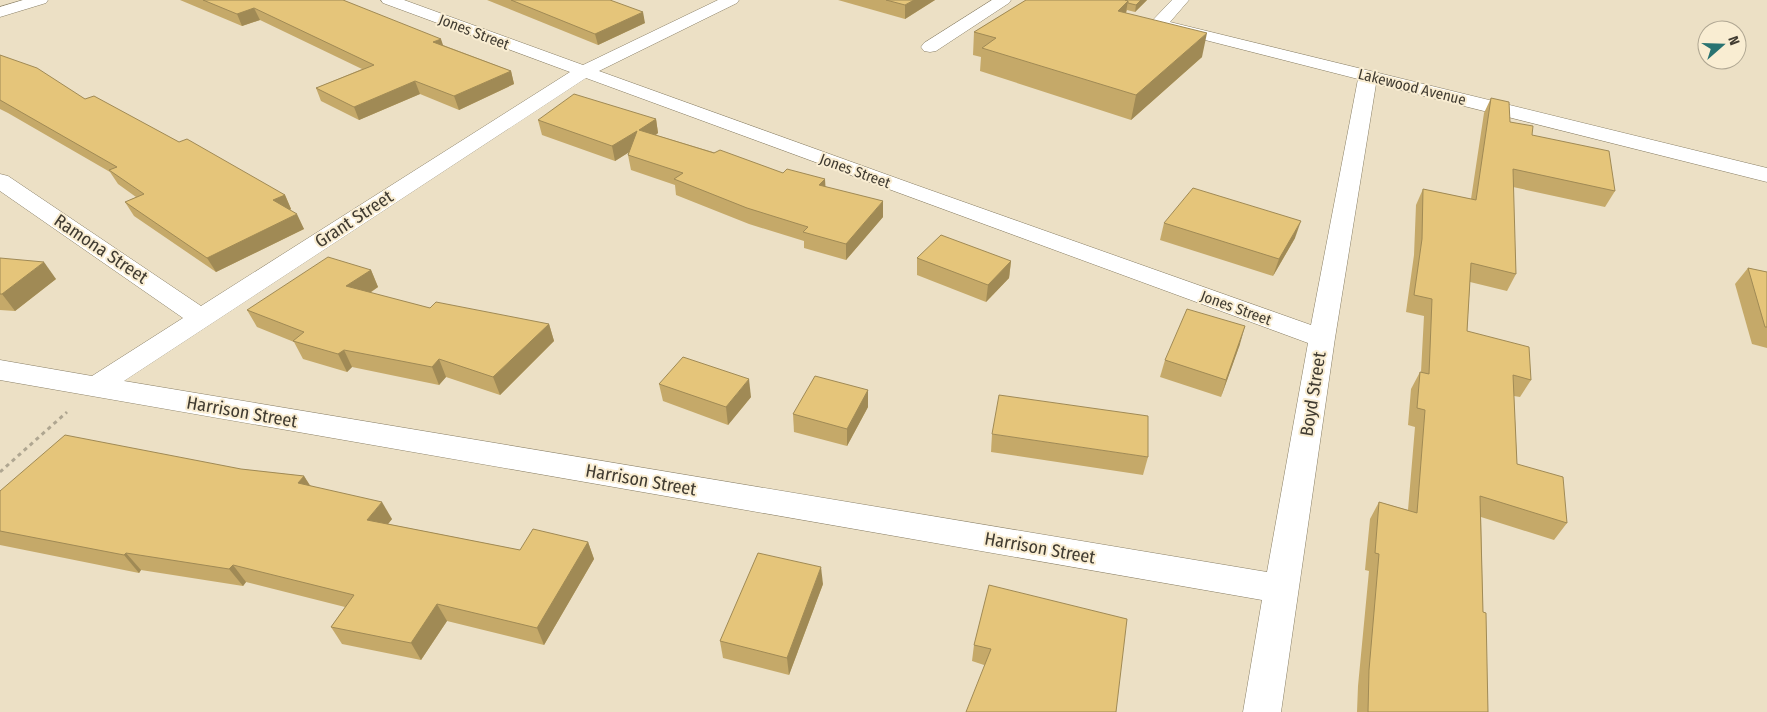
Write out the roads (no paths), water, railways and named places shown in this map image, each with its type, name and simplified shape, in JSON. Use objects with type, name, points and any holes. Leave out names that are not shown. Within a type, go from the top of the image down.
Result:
[{"type":"street","points":[[0,12],[40,0]]},
{"type":"street","name":"Jones Street","points":[[389,0],[583,72],[1322,338]]},
{"type":"street","name":"Grant Street","points":[[95,387],[583,72],[606,59],[731,0]]},
{"type":"street","points":[[930,47],[1002,0]]},
{"type":"street","name":"Lakewood Avenue","points":[[1181,0],[1149,23],[1767,175]]},
{"type":"street","name":"Boyd Street","points":[[1262,712],[1322,338],[1368,76]]},
{"type":"street","name":"Ramona Street","points":[[0,181],[201,318]]},
{"type":"street","name":"Harrison Street","points":[[0,370],[1282,589]]}]
